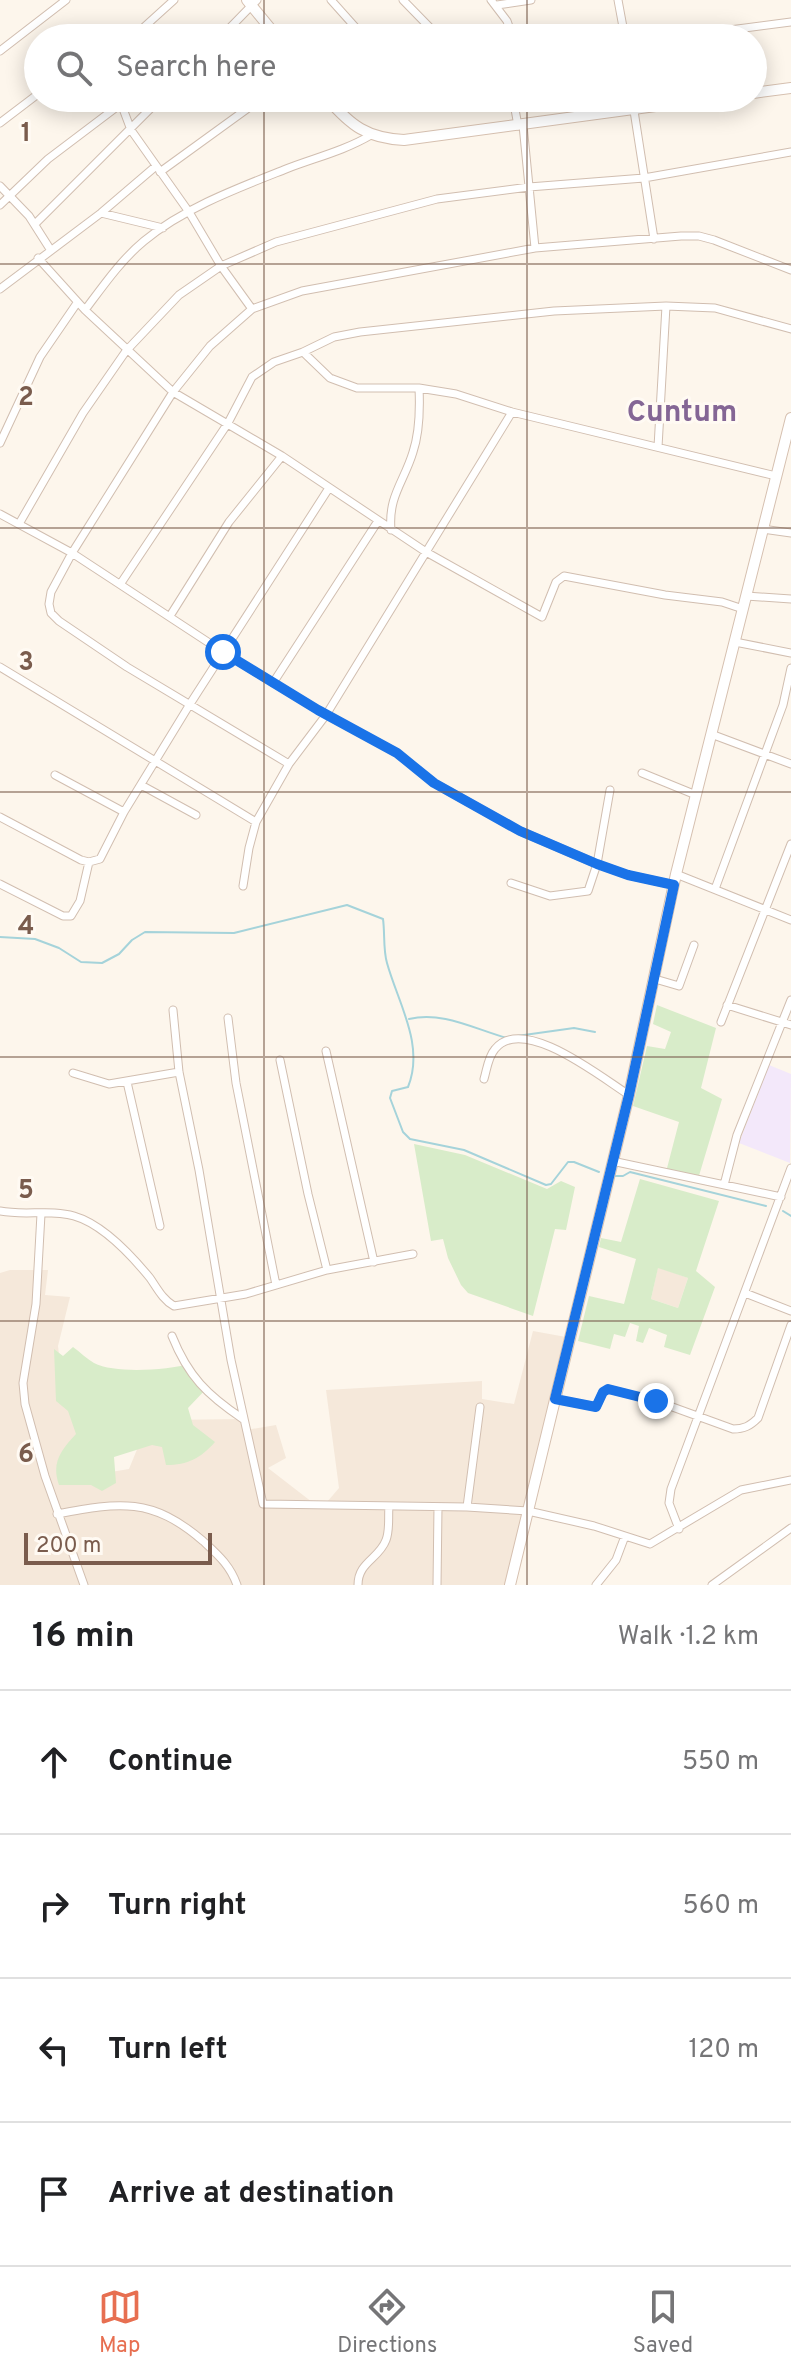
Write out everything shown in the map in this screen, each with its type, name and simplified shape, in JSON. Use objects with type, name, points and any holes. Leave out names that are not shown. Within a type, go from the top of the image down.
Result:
[{"type":"main road","points":[[252,2],[268,24]]},
{"type":"main road","points":[[767,91],[791,88]]},
{"type":"main road","points":[[340,112],[353,125],[371,135],[404,140],[520,126],[592,112]]},
{"type":"main road","points":[[510,1585],[629,1095],[675,880],[791,421]]},
{"type":"street","points":[[35,24],[66,0]]},
{"type":"street","points":[[147,24],[174,0]]},
{"type":"street","points":[[331,0],[352,24]]},
{"type":"street","points":[[403,0],[426,24]]},
{"type":"street","points":[[494,3],[531,0]]},
{"type":"street","points":[[618,0],[622,24]]},
{"type":"street","points":[[232,24],[252,2]]},
{"type":"street","points":[[494,3],[508,24]]},
{"type":"street","points":[[767,25],[791,22]]},
{"type":"street","points":[[0,51],[24,32]]},
{"type":"street","points":[[0,123],[24,105]]},
{"type":"street","points":[[0,205],[48,159],[106,112]]},
{"type":"street","points":[[124,112],[131,130],[252,309]]},
{"type":"street","points":[[35,224],[148,112]]},
{"type":"street","points":[[0,289],[158,169],[241,112]]},
{"type":"street","points":[[516,112],[535,248]]},
{"type":"street","points":[[634,112],[654,239]]},
{"type":"street","points":[[85,310],[125,260],[163,228],[189,212],[371,135]]},
{"type":"street","points":[[19,524],[83,413],[126,351],[171,302],[221,266],[276,242],[415,204],[529,187],[644,178],[791,152]]},
{"type":"street","points":[[0,186],[35,224],[50,249]]},
{"type":"street","points":[[101,213],[163,228]]},
{"type":"street","points":[[289,764],[127,667],[51,613],[49,604],[51,592],[72,553],[173,392],[210,346],[252,309],[302,291],[535,248],[699,236],[791,270]]},
{"type":"street","points":[[38,258],[77,303],[173,392],[282,456],[426,552],[542,617],[556,582],[564,576],[722,602],[743,609]]},
{"type":"street","points":[[0,443],[40,357],[77,303]]},
{"type":"street","points":[[121,583],[228,423],[252,377],[274,362],[334,337],[498,316],[666,306],[715,308],[791,329]]},
{"type":"street","points":[[658,447],[666,306]]},
{"type":"street","points":[[303,352],[341,384],[377,390],[419,388],[456,394],[512,412],[776,476]]},
{"type":"street","points":[[391,530],[390,507],[416,441],[419,388]]},
{"type":"street","points":[[243,886],[256,822],[289,764],[326,715],[512,412]]},
{"type":"street","points":[[170,616],[229,522],[282,456]]},
{"type":"street","points":[[0,817],[89,862],[100,859],[124,812],[190,704],[329,488]]},
{"type":"street","points":[[0,514],[72,553],[273,683],[397,753],[434,783],[520,831],[628,875],[675,880],[715,889],[791,920]]},
{"type":"street","points":[[273,683],[378,521]]},
{"type":"street","points":[[762,529],[791,533]]},
{"type":"street","points":[[746,596],[791,599]]},
{"type":"street","points":[[735,642],[791,653]]},
{"type":"street","points":[[0,667],[256,822]]},
{"type":"street","points":[[715,889],[783,705],[791,668]]},
{"type":"street","points":[[711,734],[791,764]]},
{"type":"street","points":[[642,773],[696,795]]},
{"type":"street","points":[[55,775],[124,812]]},
{"type":"street","points":[[141,785],[196,815]]},
{"type":"street","points":[[511,883],[550,896],[584,893],[592,885],[610,790]]},
{"type":"street","points":[[721,1022],[791,844]]},
{"type":"street","points":[[0,884],[63,916],[71,916],[80,901],[89,862]]},
{"type":"street","points":[[655,979],[679,986],[694,945]]},
{"type":"street","points":[[724,1185],[737,1135],[787,1024],[791,1000]]},
{"type":"street","points":[[727,1005],[787,1024]]},
{"type":"street","points":[[173,1010],[179,1072],[243,1419],[263,1504],[528,1511],[650,1544],[741,1490],[791,1480]]},
{"type":"street","points":[[228,1018],[236,1083],[276,1285]]},
{"type":"street","points":[[484,1079],[494,1050],[506,1041],[525,1039],[552,1047],[629,1095]]},
{"type":"street","points":[[326,1051],[374,1262]]},
{"type":"street","points":[[280,1060],[327,1270]]},
{"type":"street","points":[[73,1073],[104,1083],[179,1072]]},
{"type":"street","points":[[127,1082],[160,1226]]},
{"type":"street","points":[[612,1161],[781,1197]]},
{"type":"street","points":[[679,1529],[669,1496],[791,1168]]},
{"type":"street","points":[[0,1211],[73,1215],[99,1229],[129,1253],[170,1304],[178,1306],[221,1299],[327,1270],[413,1254]]},
{"type":"street","points":[[41,1214],[36,1304],[23,1383],[29,1420],[82,1584]]},
{"type":"street","points":[[745,1293],[791,1311]]},
{"type":"street","points":[[555,1399],[596,1407],[603,1392],[608,1389],[656,1401],[733,1429],[749,1426],[758,1418],[791,1325]]},
{"type":"street","points":[[172,1336],[201,1387],[243,1419]]},
{"type":"street","points":[[467,1507],[480,1407]]},
{"type":"street","points":[[57,1514],[116,1506],[139,1506],[158,1511],[189,1529],[220,1556],[232,1571],[237,1585]]},
{"type":"street","points":[[358,1585],[359,1571],[387,1537],[389,1506]]},
{"type":"street","points":[[437,1585],[438,1507]]},
{"type":"street","points":[[712,1585],[791,1528]]},
{"type":"street","points":[[596,1585],[616,1560],[625,1536]]},
{"type":"shaded area","points":[[769,1065],[791,1074],[790,1163],[739,1143]]},
{"type":"shaded area","points":[[658,1267],[688,1278],[678,1308],[651,1299]]},
{"type":"shaded area","points":[[48,1270],[45,1295],[70,1297],[58,1346],[63,1388],[81,1440],[81,1477],[129,1469],[138,1447],[165,1420],[243,1419],[246,1430],[276,1425],[286,1458],[268,1468],[321,1509],[339,1488],[326,1390],[482,1381],[482,1399],[514,1404],[533,1331],[566,1337],[510,1585],[0,1585],[0,1273]]},
{"type":"green space","points":[[657,1005],[716,1028],[701,1088],[722,1099],[698,1179],[666,1172],[679,1122],[633,1106],[647,1046],[665,1049],[671,1032],[653,1024]]},
{"type":"green space","points":[[414,1144],[465,1155],[547,1189],[561,1181],[575,1187],[566,1230],[555,1229],[533,1316],[468,1293],[461,1285],[443,1239],[431,1241]]},
{"type":"green space","points":[[640,1179],[719,1201],[696,1271],[715,1287],[690,1355],[664,1347],[667,1335],[649,1328],[643,1343],[636,1341],[639,1326],[630,1323],[625,1337],[614,1334],[610,1349],[578,1341],[589,1296],[624,1304],[636,1259],[599,1247],[601,1238],[621,1242]],"holes":[[[658,1268],[688,1278],[678,1308],[651,1299]]]},
{"type":"green space","points":[[73,1347],[94,1363],[115,1369],[155,1369],[190,1364],[208,1387],[188,1408],[193,1425],[215,1442],[199,1456],[181,1464],[166,1465],[162,1447],[152,1445],[114,1457],[116,1483],[102,1491],[91,1485],[59,1485],[56,1470],[59,1457],[76,1434],[68,1411],[56,1401],[54,1349],[63,1356]]},
{"type":"waterway","points":[[0,937],[35,939],[59,948],[81,962],[102,963],[119,954],[145,932],[234,933],[347,905],[383,919],[386,958],[412,1040],[412,1071],[408,1087],[392,1091],[390,1098],[403,1132],[410,1139],[464,1150],[546,1185],[551,1184],[568,1162],[599,1172]]},
{"type":"waterway","points":[[409,1019],[446,1019],[507,1038]]},
{"type":"waterway","points":[[517,1036],[574,1028],[595,1032]]},
{"type":"waterway","points":[[615,1176],[630,1172],[766,1206]]},
{"type":"waterway","points":[[783,1211],[791,1216]]},
{"type":"district","name":"Cuntum","points":[[682,413]]},
{"type":"route","points":[[223,652],[318,710],[397,753],[434,783],[520,831],[628,875],[674,885],[629,1095],[555,1399],[596,1407],[603,1392],[608,1389],[656,1401]]}]
